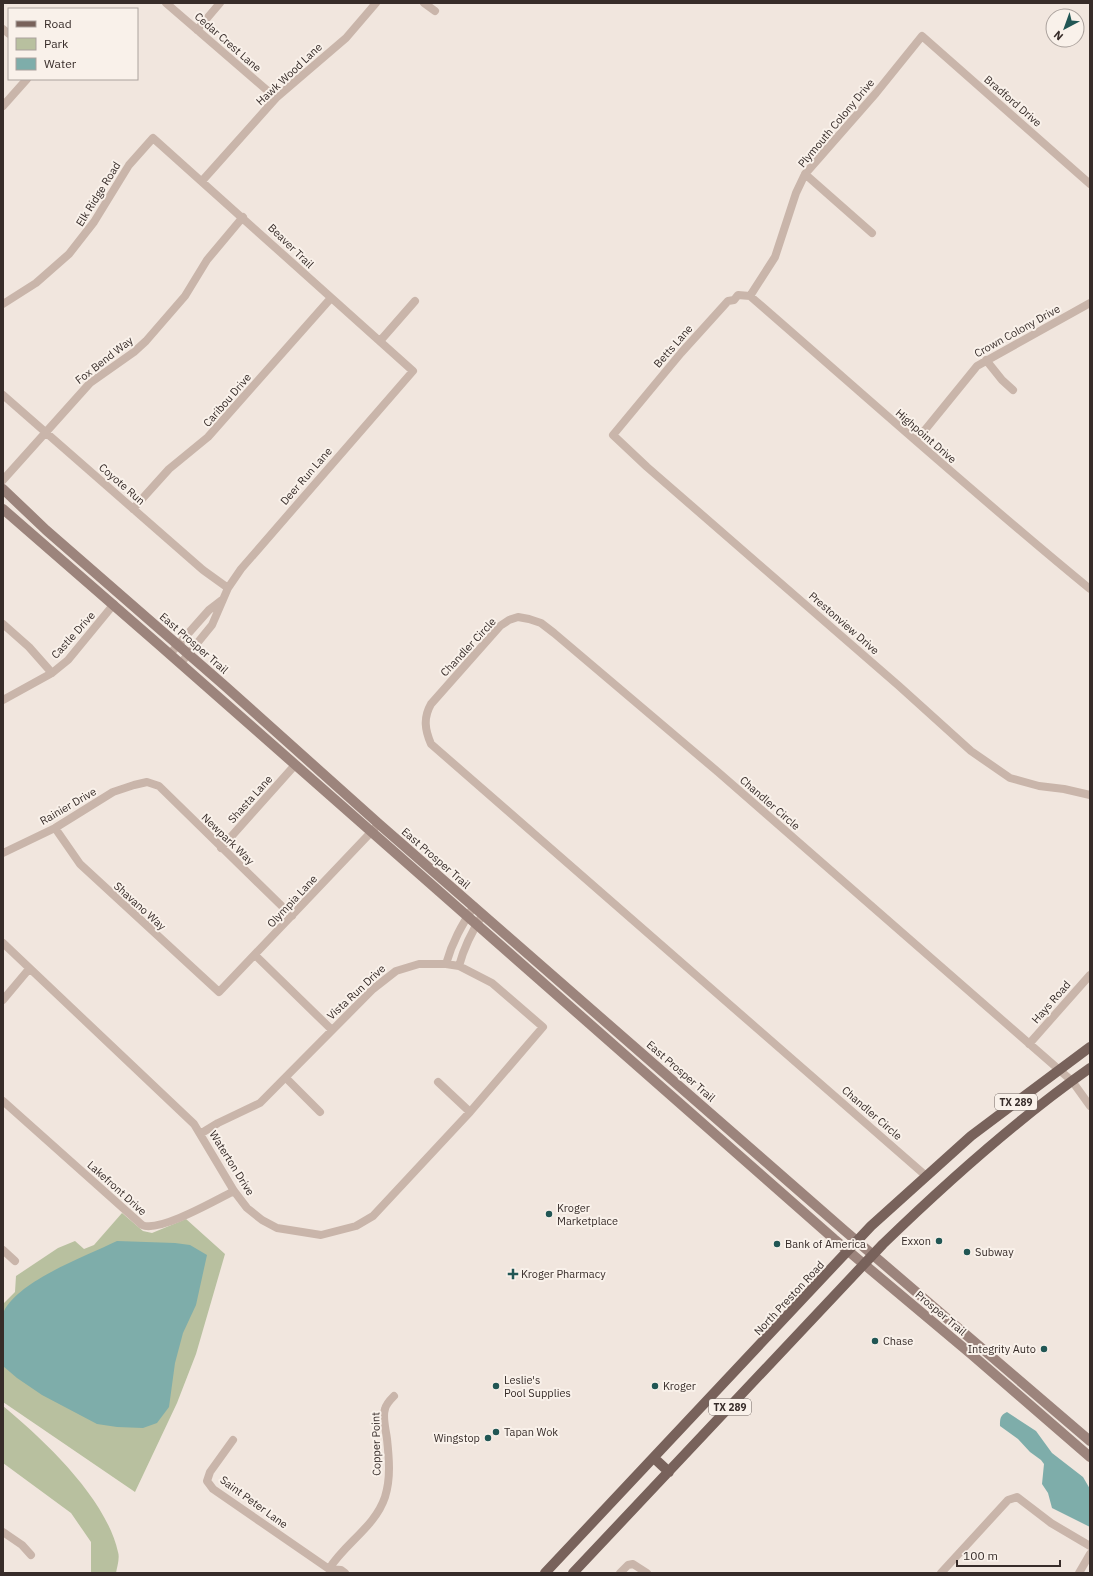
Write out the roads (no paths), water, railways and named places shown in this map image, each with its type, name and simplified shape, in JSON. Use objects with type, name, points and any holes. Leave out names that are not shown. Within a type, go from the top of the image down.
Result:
[{"type":"main road","name":"East Prosper Trail","points":[[3,489],[46,530],[178,644],[379,824],[858,1241]]},
{"type":"main road","points":[[3,509],[114,604],[848,1252]]},
{"type":"main road","name":"North Preston Road","points":[[545,1573],[871,1226],[925,1175],[971,1136],[1090,1047]]},
{"type":"main road","name":"TX 289","points":[[577,1572],[873,1254],[912,1216],[1006,1133],[1090,1068]]},
{"type":"main road","points":[[706,1126],[715,1116]]},
{"type":"main road","name":"Prosper Trail","points":[[858,1241],[1046,1401],[1090,1441]]},
{"type":"main road","name":"Prosper Trail","points":[[848,1252],[1037,1411],[1090,1458]]},
{"type":"main road","points":[[1037,1411],[1046,1401]]},
{"type":"main road","points":[[654,1458],[669,1472]]},
{"type":"street","name":"Cedar Crest Lane","points":[[166,3],[276,98]]},
{"type":"street","points":[[196,30],[220,3]]},
{"type":"street","name":"Hawk Wood Lane","points":[[202,181],[276,98],[346,38],[376,3]]},
{"type":"street","points":[[424,3],[435,11]]},
{"type":"street","name":"Plymouth Colony Drive","points":[[750,296],[775,257],[796,193],[805,174],[876,93],[922,36]]},
{"type":"street","name":"Bradford Drive","points":[[922,36],[1090,184]]},
{"type":"street","points":[[3,106],[26,80]]},
{"type":"street","name":"Beaver Trail","points":[[153,138],[414,371]]},
{"type":"street","name":"Elk Ridge Road","points":[[3,304],[36,283],[69,254],[94,222],[118,180],[153,138]]},
{"type":"street","points":[[805,174],[872,233]]},
{"type":"street","name":"Fox Bend Way","points":[[3,480],[90,383],[134,352],[146,341],[185,296],[207,260],[243,217]]},
{"type":"street","name":"Betts Lane","points":[[620,426],[681,353],[728,301],[734,300],[738,295],[750,296]]},
{"type":"street","name":"Highpoint Drive","points":[[750,296],[916,440],[996,512],[1090,589]]},
{"type":"street","name":"Caribou Drive","points":[[133,509],[169,469],[208,437],[331,298]]},
{"type":"street","points":[[380,341],[415,301]]},
{"type":"street","name":"Crown Colony Drive","points":[[916,440],[977,366],[1090,303]]},
{"type":"street","points":[[986,360],[1002,380],[1013,390]]},
{"type":"street","name":"Deer Run Lane","points":[[181,663],[212,625],[228,588],[258,548],[414,371]]},
{"type":"street","name":"Coyote Run","points":[[3,395],[203,570],[228,588]]},
{"type":"street","name":"Prestonview Drive","points":[[620,426],[613,435],[647,467],[899,686],[971,751],[1010,778],[1039,786],[1064,789],[1090,795]]},
{"type":"street","name":"Deer Run Lane","points":[[170,654],[209,610],[222,600]]},
{"type":"street","name":"Castle Drive","points":[[3,700],[52,673],[68,660],[114,604]]},
{"type":"street","name":"Chandler Circle","points":[[925,1175],[431,744],[426,729],[426,717],[431,704],[500,626],[509,620],[518,618],[540,623],[718,772],[1058,1071],[1072,1081],[1090,1106]]},
{"type":"street","points":[[3,624],[29,647],[52,673]]},
{"type":"street","name":"Shasta Lane","points":[[221,848],[295,765]]},
{"type":"street","name":"Newpark Way","points":[[147,782],[159,786],[292,916]]},
{"type":"street","name":"Rainier Drive","points":[[3,854],[55,828],[113,792],[134,784],[147,782]]},
{"type":"street","name":"Olympia Lane","points":[[219,992],[379,824]]},
{"type":"street","name":"Shavano Way","points":[[55,828],[80,864],[219,992]]},
{"type":"street","points":[[446,964],[450,947],[474,906]]},
{"type":"street","points":[[459,966],[463,951],[476,924],[483,914]]},
{"type":"street","name":"Waterton Drive","points":[[3,943],[194,1124],[234,1191],[247,1208],[277,1228],[321,1235],[356,1226],[373,1216],[470,1112],[543,1027]]},
{"type":"street","points":[[255,955],[332,1030]]},
{"type":"street","name":"Vista Run Drive","points":[[200,1134],[218,1123],[260,1103],[373,989],[396,971],[419,964],[446,964],[459,966],[492,983],[543,1027]]},
{"type":"street","points":[[3,1000],[30,968]]},
{"type":"street","name":"Hays Road","points":[[1029,1044],[1090,975]]},
{"type":"street","points":[[286,1078],[320,1112]]},
{"type":"street","points":[[438,1082],[470,1112]]},
{"type":"street","name":"Lakefront Drive","points":[[3,1101],[147,1228],[155,1227],[191,1213],[234,1191]]},
{"type":"street","points":[[3,1250],[15,1261]]},
{"type":"street","name":"Copper Point","points":[[330,1571],[335,1559],[363,1531],[378,1512],[385,1497],[389,1478],[385,1408],[394,1396]]},
{"type":"street","name":"Saint Peter Lane","points":[[233,1440],[210,1472],[207,1480],[213,1488],[330,1571],[341,1570],[345,1573]]},
{"type":"street","points":[[941,1573],[1008,1500],[1017,1497],[1051,1523],[1090,1546]]},
{"type":"street","points":[[3,1532],[22,1544],[31,1555]]},
{"type":"street","points":[[1079,1573],[1090,1554]]},
{"type":"street","points":[[620,1573],[628,1565],[633,1564],[647,1573]]},
{"type":"water","points":[[117,1241],[190,1245],[207,1255],[196,1305],[183,1333],[175,1363],[169,1407],[157,1423],[143,1428],[117,1427],[97,1424],[42,1395],[17,1378],[3,1366],[3,1315],[4,1311],[12,1300],[24,1289],[55,1270]]},
{"type":"water","points":[[1007,1412],[1036,1431],[1052,1453],[1083,1477],[1090,1489],[1090,1527],[1052,1508],[1048,1493],[1042,1484],[1044,1464],[1018,1439],[1000,1426],[1000,1421],[1003,1414]]},
{"type":"place","name":"Kroger Marketplace","points":[[549,1214]]},
{"type":"place","name":"Exxon","points":[[939,1241]]},
{"type":"place","name":"Bank of America","points":[[777,1244]]},
{"type":"place","name":"Subway","points":[[967,1252]]},
{"type":"place","name":"Kroger Pharmacy","points":[[513,1274]]},
{"type":"place","name":"Chase","points":[[875,1341]]},
{"type":"place","name":"Integrity Auto","points":[[1044,1349]]},
{"type":"place","name":"Leslie's Pool Supplies","points":[[496,1386]]},
{"type":"place","name":"Kroger","points":[[655,1386]]},
{"type":"place","name":"Tapan Wok","points":[[496,1432]]},
{"type":"place","name":"Wingstop","points":[[488,1438]]}]
